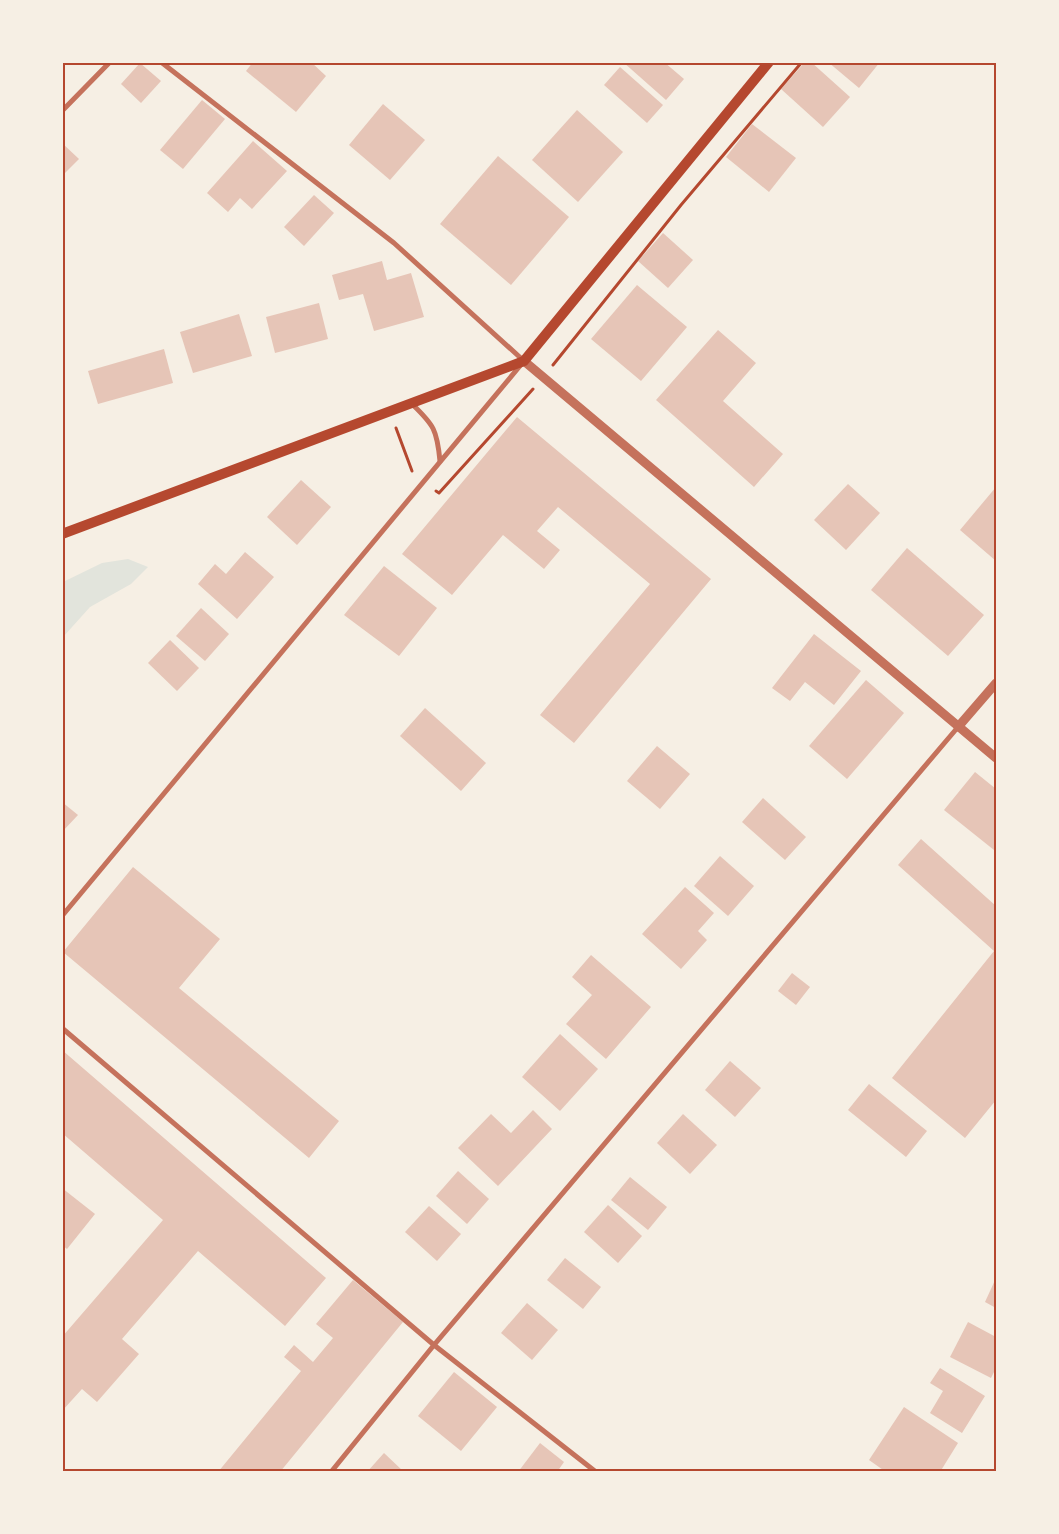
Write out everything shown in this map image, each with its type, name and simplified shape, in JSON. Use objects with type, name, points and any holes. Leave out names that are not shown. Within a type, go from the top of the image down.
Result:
[{"type":"main road","points":[[62,534],[524,361],[769,62]]},
{"type":"street","points":[[62,111],[110,62]]},
{"type":"street","points":[[161,62],[394,243],[524,361],[996,758]]},
{"type":"street","points":[[62,916],[524,361]]},
{"type":"street","points":[[412,403],[431,423],[438,438],[440,461]]},
{"type":"street","points":[[331,1472],[434,1345],[996,683]]},
{"type":"street","points":[[62,1028],[434,1345],[596,1472]]},
{"type":"shaded area","points":[[128,559],[148,567],[131,584],[90,607],[63,637],[63,582],[102,563]]},
{"type":"building","points":[[253,62],[311,62],[326,76],[296,112],[246,71]]},
{"type":"building","points":[[623,62],[664,62],[684,79],[666,100]]},
{"type":"building","points":[[805,62],[811,62],[850,97],[823,127],[781,89]]},
{"type":"building","points":[[828,62],[880,62],[859,88]]},
{"type":"building","points":[[140,63],[161,81],[141,103],[121,84]]},
{"type":"building","points":[[620,67],[663,105],[647,123],[604,85]]},
{"type":"building","points":[[202,100],[225,119],[183,169],[160,150]]},
{"type":"building","points":[[383,104],[425,140],[390,180],[349,145]]},
{"type":"building","points":[[577,110],[623,152],[578,202],[532,160]]},
{"type":"building","points":[[752,124],[796,158],[769,192],[726,157]]},
{"type":"building","points":[[253,141],[287,171],[252,209],[240,198],[228,212],[207,193]]},
{"type":"building","points":[[62,143],[79,159],[62,176]]},
{"type":"building","points":[[498,156],[569,217],[511,285],[440,224]]},
{"type":"building","points":[[314,195],[334,213],[304,246],[284,227]]},
{"type":"building","points":[[663,233],[693,260],[668,288],[638,261]]},
{"type":"building","points":[[382,261],[387,280],[411,273],[424,317],[374,331],[363,294],[339,300],[332,275]]},
{"type":"building","points":[[637,285],[687,327],[641,381],[591,339]]},
{"type":"building","points":[[319,303],[328,339],[275,353],[266,317]]},
{"type":"building","points":[[239,314],[252,356],[193,373],[180,332]]},
{"type":"building","points":[[718,330],[756,363],[723,401],[783,454],[754,487],[656,400]]},
{"type":"building","points":[[164,349],[173,383],[98,404],[88,371]]},
{"type":"building","points":[[517,417],[711,579],[574,743],[540,715],[650,584],[558,507],[537,531],[560,550],[544,569],[503,535],[452,595],[402,554]]},
{"type":"building","points":[[301,480],[331,507],[297,545],[267,517]]},
{"type":"building","points":[[848,484],[880,513],[846,550],[814,520]]},
{"type":"building","points":[[996,487],[996,561],[960,530]]},
{"type":"building","points":[[907,548],[984,615],[948,656],[871,590]]},
{"type":"building","points":[[245,552],[274,577],[237,619],[198,584],[215,564],[226,574]]},
{"type":"building","points":[[384,566],[437,608],[399,656],[344,615]]},
{"type":"building","points":[[201,608],[229,634],[205,661],[176,636]]},
{"type":"building","points":[[814,634],[861,671],[834,705],[805,682],[790,701],[772,688]]},
{"type":"building","points":[[170,640],[199,668],[177,691],[148,663]]},
{"type":"building","points":[[866,680],[904,713],[847,779],[809,746]]},
{"type":"building","points":[[425,708],[486,763],[461,791],[400,736]]},
{"type":"building","points":[[657,746],[690,774],[660,809],[627,781]]},
{"type":"building","points":[[975,772],[996,789],[996,848],[994,850],[944,810]]},
{"type":"building","points":[[763,798],[806,837],[785,860],[742,822]]},
{"type":"building","points":[[62,802],[78,815],[62,832]]},
{"type":"building","points":[[921,839],[996,906],[996,1100],[965,1138],[892,1078],[994,951],[898,865]]},
{"type":"building","points":[[720,856],[754,886],[728,916],[694,886]]},
{"type":"building","points":[[133,867],[220,939],[179,988],[339,1121],[309,1158],[63,952]]},
{"type":"building","points":[[685,887],[714,913],[698,931],[707,940],[681,969],[642,934]]},
{"type":"building","points":[[591,955],[651,1007],[606,1059],[566,1024],[592,995],[572,977]]},
{"type":"building","points":[[792,973],[810,987],[796,1005],[778,991]]},
{"type":"building","points":[[560,1034],[598,1069],[560,1111],[522,1077]]},
{"type":"building","points":[[62,1050],[326,1278],[285,1326],[198,1251],[122,1339],[139,1354],[97,1402],[82,1389],[62,1411],[62,1337],[163,1220],[62,1133]]},
{"type":"building","points":[[730,1061],[761,1088],[735,1117],[705,1090]]},
{"type":"building","points":[[869,1084],[927,1131],[906,1157],[848,1110]]},
{"type":"building","points":[[533,1110],[552,1129],[498,1186],[458,1148],[491,1114],[511,1133]]},
{"type":"building","points":[[683,1114],[717,1145],[690,1174],[657,1143]]},
{"type":"building","points":[[458,1171],[489,1199],[467,1224],[436,1196]]},
{"type":"building","points":[[630,1177],[667,1207],[648,1230],[611,1200]]},
{"type":"building","points":[[62,1188],[95,1214],[67,1249],[62,1245]]},
{"type":"building","points":[[608,1205],[642,1236],[618,1263],[584,1232]]},
{"type":"building","points":[[429,1206],[461,1234],[437,1261],[405,1232]]},
{"type":"building","points":[[565,1258],[601,1287],[583,1309],[547,1280]]},
{"type":"building","points":[[996,1278],[996,1308],[985,1302]]},
{"type":"building","points":[[353,1280],[403,1322],[280,1472],[218,1472],[301,1371],[284,1357],[294,1345],[313,1362],[333,1338],[316,1324]]},
{"type":"building","points":[[527,1303],[558,1330],[532,1360],[501,1333]]},
{"type":"building","points":[[968,1322],[996,1337],[996,1368],[991,1378],[950,1357]]},
{"type":"building","points":[[940,1368],[985,1396],[962,1433],[930,1413],[943,1391],[930,1383]]},
{"type":"building","points":[[454,1372],[497,1407],[461,1451],[418,1416]]},
{"type":"building","points":[[904,1407],[958,1443],[940,1472],[886,1472],[869,1460]]},
{"type":"building","points":[[540,1443],[564,1462],[557,1472],[518,1472]]},
{"type":"building","points":[[384,1453],[404,1472],[367,1472]]}]
